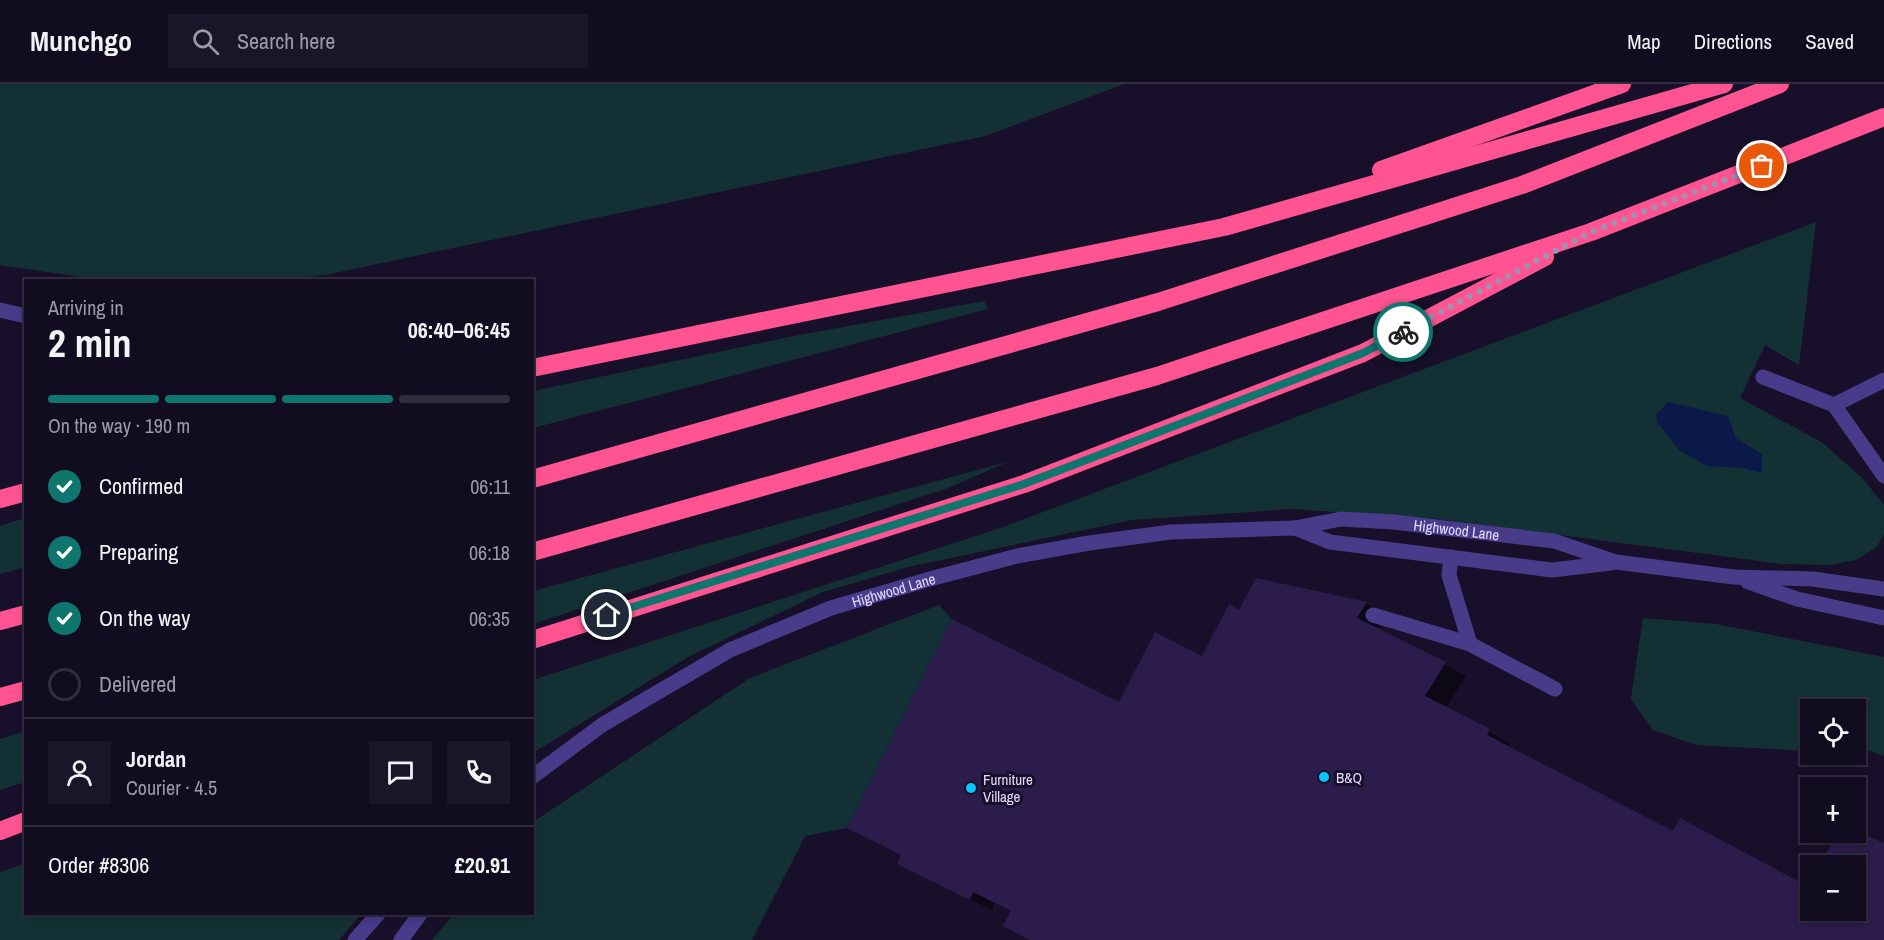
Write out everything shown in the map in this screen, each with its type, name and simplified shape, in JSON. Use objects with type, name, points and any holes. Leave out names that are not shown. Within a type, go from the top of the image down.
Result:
[{"type":"highway","points":[[1224,227],[1622,84]]},
{"type":"highway","points":[[534,368],[1224,227],[1724,84]]},
{"type":"highway","points":[[534,478],[1192,291],[1522,185],[1780,84]]},
{"type":"highway","points":[[534,551],[1157,376],[1591,232],[1884,117]]},
{"type":"highway","points":[[534,639],[1024,484],[1089,459],[1363,353],[1591,232]]},
{"type":"highway","points":[[0,499],[24,493]]},
{"type":"highway","points":[[0,621],[24,615]]},
{"type":"highway","points":[[0,697],[24,691]]},
{"type":"highway","points":[[0,831],[24,822]]},
{"type":"street","points":[[0,309],[24,315]]},
{"type":"street","points":[[1763,377],[1834,405],[1884,476]]},
{"type":"street","points":[[1834,405],[1884,380]]},
{"type":"street","name":"Highwood Lane","points":[[534,776],[602,725],[730,650],[831,609],[1017,556],[1089,543],[1172,532],[1294,528],[1341,519],[1425,525],[1554,541],[1616,562],[1734,577],[1813,579],[1884,589]]},
{"type":"street","name":"Highwood Lane","points":[[1294,528],[1330,542],[1552,570],[1616,562]]},
{"type":"street","points":[[1451,557],[1449,575],[1470,645]]},
{"type":"street","name":"Highwood Lane","points":[[1734,577],[1797,599],[1884,618]]},
{"type":"street","points":[[1373,615],[1470,645],[1555,689]]},
{"type":"street","points":[[355,940],[377,915]]},
{"type":"street","points":[[401,940],[419,915]]},
{"type":"green space","points":[[0,84],[1124,84],[985,136],[325,275],[288,279],[93,279],[0,265]]},
{"type":"green space","points":[[1816,222],[1799,365],[1765,345],[1740,398],[1823,443],[1863,479],[1884,505],[1884,534],[1877,547],[1856,560],[1830,565],[1782,564],[1438,519],[1292,509],[1132,520],[908,567],[823,592],[688,657],[534,752],[534,680],[1003,527]]},
{"type":"green space","points":[[984,301],[988,309],[534,428],[534,391],[794,336]]},
{"type":"green space","points":[[1010,461],[948,488],[534,624],[534,591]]},
{"type":"green space","points":[[24,518],[24,567],[0,574],[0,526]]},
{"type":"green space","points":[[939,605],[952,619],[847,828],[805,836],[752,940],[432,940],[453,915],[534,915],[534,821],[750,678]]},
{"type":"green space","points":[[1643,618],[1716,624],[1884,657],[1884,756],[1866,751],[1866,699],[1800,699],[1800,750],[1696,745],[1653,730],[1631,699]]},
{"type":"green space","points":[[24,731],[24,782],[0,790],[0,739]]},
{"type":"green space","points":[[24,863],[24,915],[360,915],[339,940],[0,940],[0,872]]},
{"type":"water","points":[[1668,402],[1728,416],[1736,438],[1762,454],[1762,473],[1742,468],[1707,466],[1679,450],[1657,422],[1656,415]]},
{"type":"building","name":"B&Q","points":[[1256,578],[1367,602],[1357,618],[1446,662],[1425,696],[1490,729],[1487,735],[1673,831],[1680,818],[1800,882],[1800,921],[1866,921],[1866,855],[1825,855],[1832,843],[1866,843],[1866,835],[1884,843],[1884,940],[1030,940],[1003,926],[1011,911],[973,892],[970,900],[897,864],[901,855],[847,828],[952,619],[1119,702],[1155,632],[1202,656],[1229,604],[1239,610]]},
{"type":"way so far","points":[[1403,332],[1591,232],[1762,166]]},
{"type":"place","name":"B&Q","points":[[1324,777]]},
{"type":"place","name":"Furniture Village","points":[[971,788]]},
{"type":"route","points":[[607,615],[1024,484],[1363,353],[1403,332]]}]
